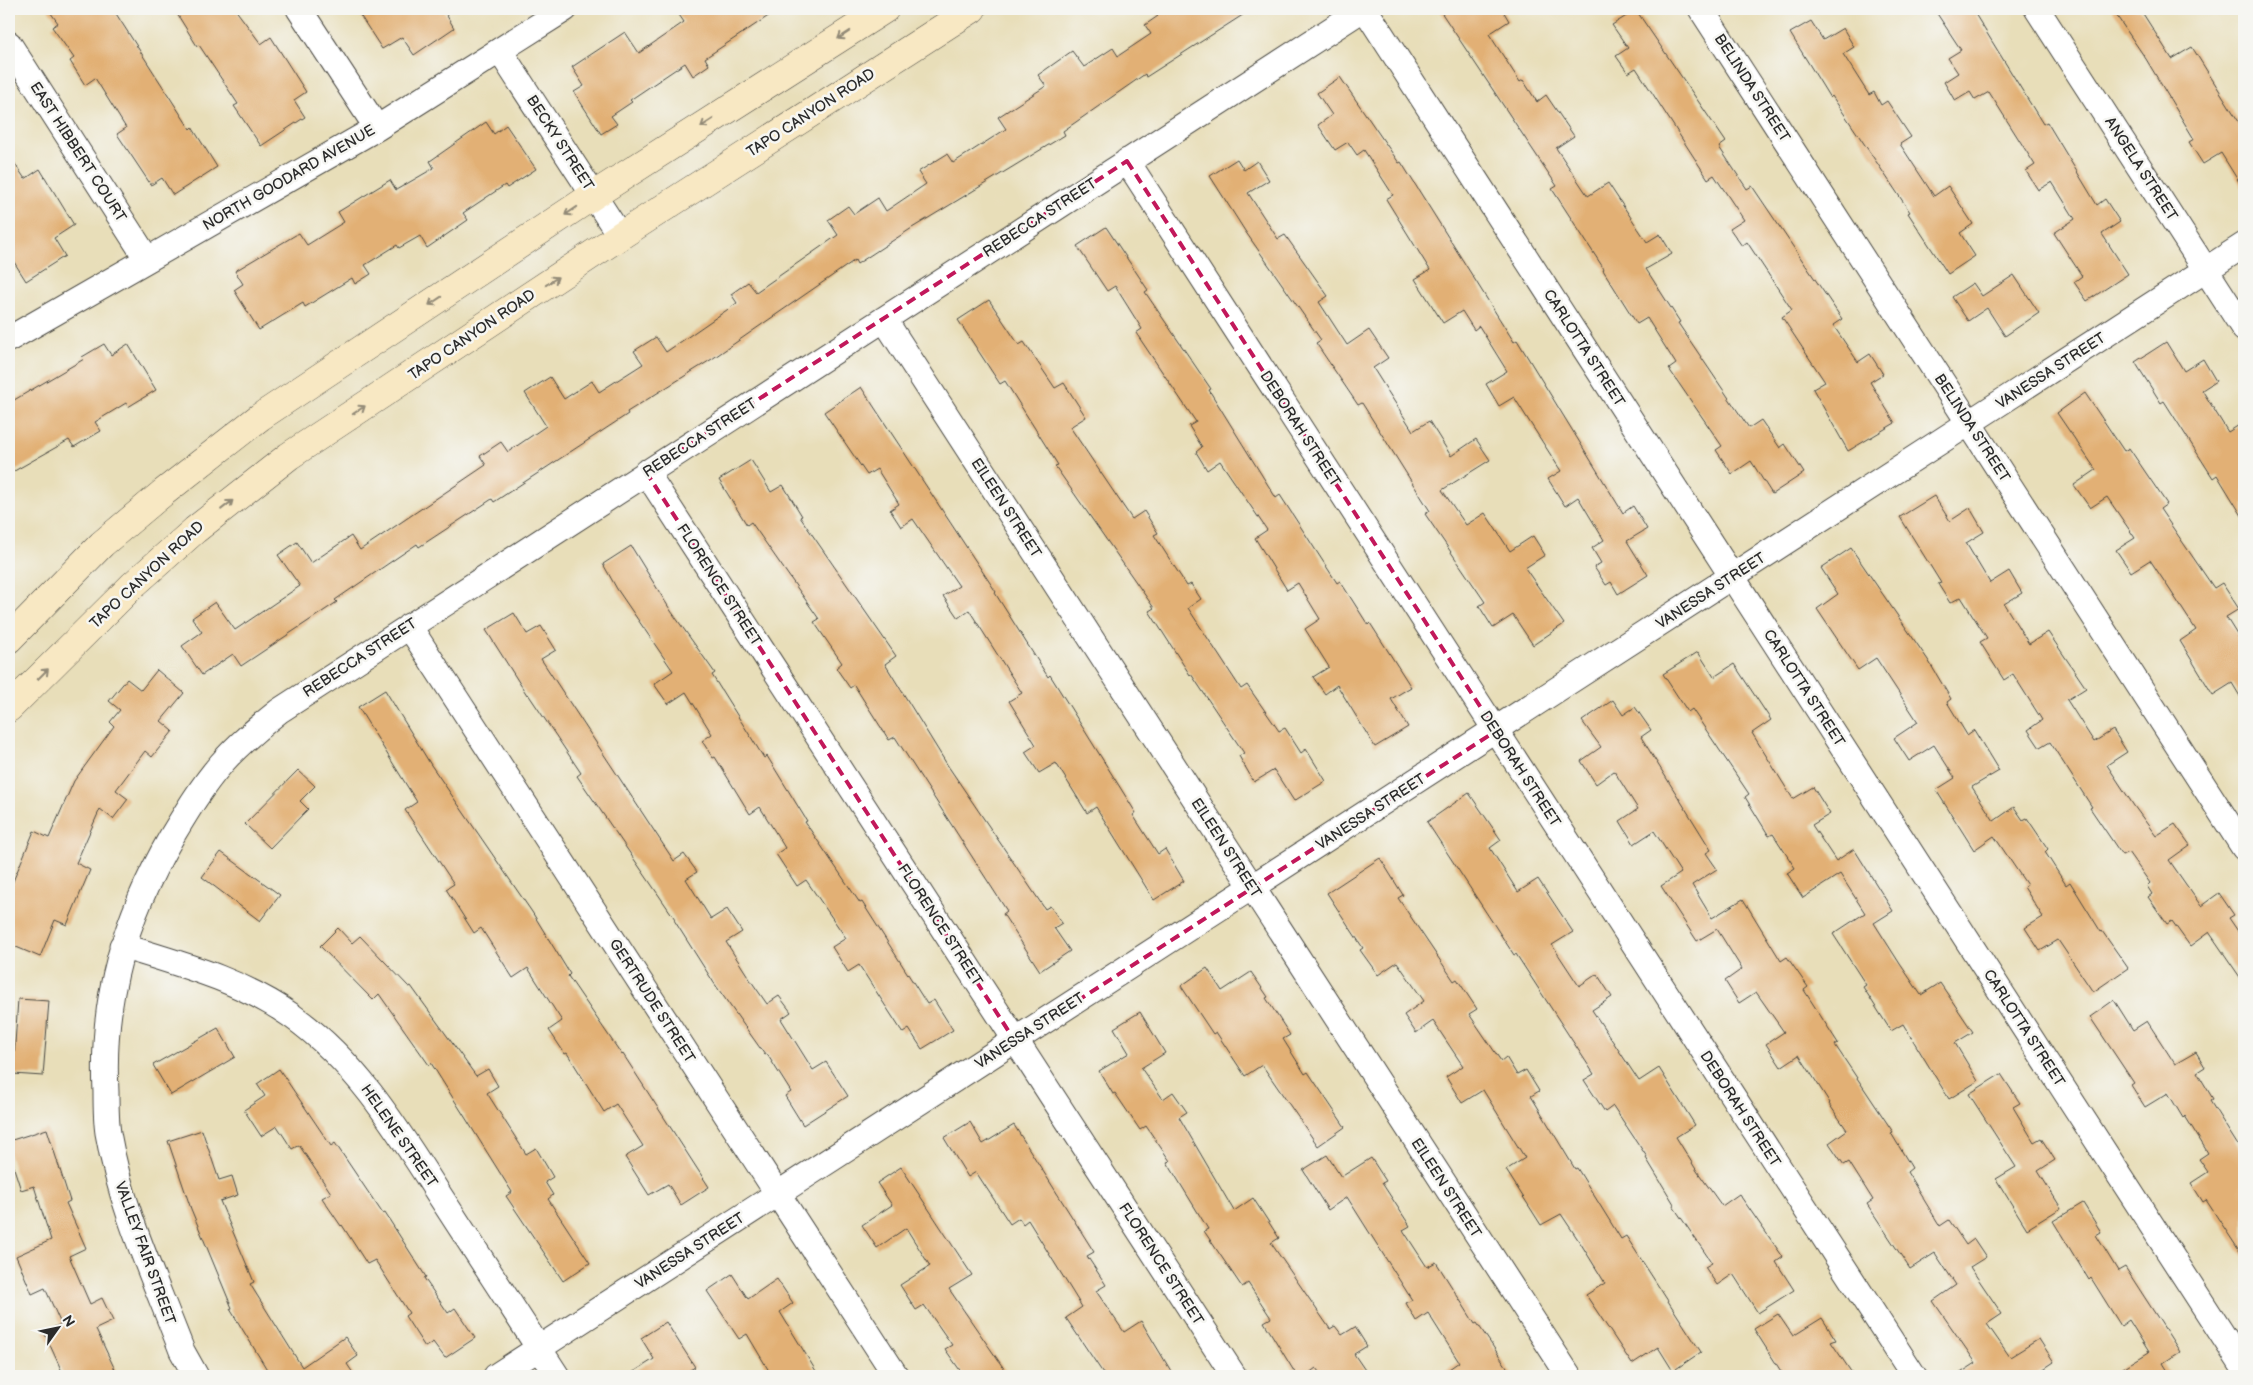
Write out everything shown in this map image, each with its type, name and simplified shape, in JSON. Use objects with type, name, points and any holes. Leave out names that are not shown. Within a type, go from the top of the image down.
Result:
[{"type":"main road","points":[[9,639],[102,544],[164,492],[260,417],[594,195],[885,9]]},
{"type":"main road","name":"TAPO CANYON ROAD","points":[[9,708],[133,585],[195,530],[281,462],[620,236],[972,9]]},
{"type":"street","points":[[299,9],[377,128]]},
{"type":"street","name":"NORTH GOODARD AVENUE","points":[[9,339],[377,128],[565,9]]},
{"type":"street","name":"REBECCA STREET","points":[[122,946],[140,898],[159,859],[192,802],[221,764],[250,734],[279,711],[1364,9]]},
{"type":"street","name":"CARLOTTA STREET","points":[[1364,9],[2244,1368]]},
{"type":"street","name":"BELINDA STREET","points":[[1701,9],[2244,848]]},
{"type":"street","name":"ANGELA STREET","points":[[2037,9],[2244,329]]},
{"type":"street","name":"EAST HIBBERT COURT","points":[[9,44],[147,259]]},
{"type":"street","name":"BECKY STREET","points":[[500,51],[620,236]]},
{"type":"street","name":"DEBORAH STREET","points":[[1127,161],[1914,1376]]},
{"type":"street","name":"VANESSA STREET","points":[[496,1376],[1496,731],[2244,245]]},
{"type":"street","name":"EILEEN STREET","points":[[884,319],[1569,1376]]},
{"type":"street","name":"FLORENCE STREET","points":[[646,472],[1234,1376]]},
{"type":"street","name":"GERTRUDE STREET","points":[[409,626],[896,1376]]},
{"type":"street","name":"HELENE STREET","points":[[122,946],[204,971],[250,990],[292,1016],[335,1050],[380,1104],[557,1376]]},
{"type":"street","name":"VALLEY FAIR STREET","points":[[122,946],[110,997],[104,1064],[108,1131],[119,1186],[182,1351],[196,1376]]},
{"type":"highlighted area","points":[[1127,161],[1496,731],[1015,1041],[646,472]]},
{"type":"building","points":[[48,9],[113,9],[190,129],[192,127],[217,167],[173,195],[162,178],[151,185],[117,134],[126,128],[95,78],[85,85],[70,61],[74,58],[52,27],[58,23]]},
{"type":"building","points":[[174,9],[235,9],[261,44],[271,37],[306,92],[294,100],[305,117],[261,146],[234,106],[238,104],[199,45],[197,46]]},
{"type":"building","points":[[356,9],[443,9],[454,28],[414,55],[402,37],[382,49]]},
{"type":"building","points":[[675,9],[779,9],[705,58],[709,65],[693,76],[685,63],[630,100],[632,102],[611,116],[617,124],[601,134],[574,92],[584,86],[572,67],[625,32],[639,53],[684,22]]},
{"type":"building","points":[[1154,9],[1252,9],[1146,77],[1145,74],[1063,131],[1065,135],[912,228],[857,264],[855,260],[712,359],[627,412],[628,414],[494,502],[492,499],[419,547],[417,544],[335,600],[337,602],[241,666],[233,654],[202,675],[182,646],[202,632],[192,618],[215,602],[235,630],[300,586],[278,555],[297,542],[311,563],[351,536],[360,550],[486,465],[480,456],[501,442],[508,452],[546,426],[525,393],[550,377],[564,399],[592,381],[599,392],[643,364],[634,351],[656,337],[666,352],[737,303],[731,294],[748,282],[756,292],[838,235],[828,220],[848,206],[854,214],[878,198],[886,211],[926,184],[918,172],[947,154],[953,163],[1006,129],[998,117],[1046,86],[1038,75],[1072,51],[1084,67],[1113,48],[1118,56],[1151,34],[1145,25],[1158,16]]},
{"type":"building","points":[[1439,9],[1502,9],[1509,21],[1489,34],[1520,82],[1523,80],[1537,102],[1546,95],[1574,136],[1556,148],[1588,196],[1608,183],[1647,242],[1660,234],[1672,254],[1646,269],[1680,322],[1678,323],[1749,428],[1761,420],[1780,448],[1785,444],[1804,473],[1772,494],[1751,461],[1732,474],[1716,450],[1722,446],[1669,369],[1676,364],[1647,318],[1637,324],[1552,189],[1557,186]]},
{"type":"building","points":[[1934,9],[1972,9],[2043,124],[2047,122],[2097,205],[2105,199],[2120,222],[2102,234],[2128,274],[2087,301],[2074,282],[2082,276],[2054,233],[2075,219],[2052,182],[2038,190],[2026,171],[2035,165],[1989,92],[1975,100],[1970,92],[1955,101],[1944,82],[1958,73],[1948,58],[1961,50]]},
{"type":"building","points":[[2112,9],[2140,9],[2172,59],[2192,47],[2244,130],[2244,190],[2221,153],[2203,164],[2189,142],[2194,139],[2146,59]]},
{"type":"building","points":[[1636,10],[1726,142],[1719,147],[1747,189],[1752,186],[1842,319],[1833,325],[1858,362],[1870,354],[1883,374],[1870,382],[1895,423],[1848,451],[1813,389],[1825,382],[1782,317],[1792,310],[1747,242],[1742,246],[1730,229],[1744,220],[1714,175],[1708,179],[1636,68],[1628,73],[1616,56],[1628,48],[1612,25]]},
{"type":"building","points":[[1811,21],[1823,40],[1843,28],[1854,47],[1843,54],[1869,95],[1874,92],[1881,105],[1887,101],[1911,137],[1900,144],[1934,196],[1948,186],[1973,224],[1960,233],[1975,256],[1948,274],[1908,213],[1910,212],[1832,96],[1830,98],[1790,33]]},
{"type":"building","points":[[1340,77],[1399,163],[1401,162],[1514,342],[1517,340],[1623,513],[1633,506],[1647,529],[1627,541],[1648,575],[1618,594],[1611,582],[1606,585],[1594,567],[1601,563],[1592,548],[1604,540],[1578,497],[1565,506],[1548,479],[1561,471],[1514,397],[1499,406],[1486,384],[1507,371],[1479,326],[1474,330],[1462,311],[1443,323],[1415,279],[1430,270],[1386,199],[1393,195],[1364,150],[1357,155],[1348,142],[1335,150],[1318,125],[1332,115],[1317,93]]},
{"type":"building","points":[[486,122],[494,134],[506,125],[536,169],[507,188],[505,185],[463,213],[468,220],[427,248],[420,236],[399,248],[397,245],[365,265],[371,274],[355,284],[352,278],[305,307],[303,303],[259,330],[234,290],[243,284],[235,271],[299,233],[307,245],[344,222],[338,212],[390,180],[396,190],[434,168],[430,161]]},
{"type":"building","points":[[9,155],[25,179],[40,169],[74,225],[54,238],[65,256],[26,281],[9,254]]},
{"type":"building","points":[[1237,159],[1244,170],[1257,161],[1269,180],[1248,193],[1278,239],[1285,235],[1328,296],[1319,302],[1347,345],[1369,330],[1388,358],[1373,368],[1413,431],[1429,421],[1451,456],[1476,439],[1490,460],[1442,490],[1466,525],[1485,513],[1510,551],[1533,536],[1545,555],[1525,568],[1564,624],[1533,645],[1513,615],[1493,628],[1479,606],[1485,602],[1425,514],[1430,511],[1362,403],[1358,405],[1316,343],[1321,340],[1245,231],[1210,176]]},
{"type":"building","points":[[1106,227],[1148,290],[1145,292],[1211,389],[1209,390],[1276,498],[1280,495],[1337,583],[1340,581],[1368,625],[1370,623],[1411,687],[1391,699],[1408,727],[1375,747],[1337,685],[1325,694],[1313,677],[1329,667],[1305,629],[1320,619],[1298,583],[1287,590],[1255,538],[1267,530],[1220,461],[1207,470],[1196,452],[1202,447],[1189,426],[1196,422],[1136,333],[1142,329],[1115,286],[1107,291],[1077,246]]},
{"type":"building","points":[[2014,275],[2039,313],[2005,336],[1987,308],[1968,321],[1952,297],[1973,283],[1982,296]]},
{"type":"building","points":[[989,300],[1019,345],[1024,342],[1055,388],[1064,383],[1086,417],[1070,427],[1132,519],[1144,511],[1158,533],[1154,535],[1187,586],[1191,584],[1201,599],[1188,608],[1241,689],[1247,685],[1279,731],[1285,728],[1301,753],[1306,749],[1326,781],[1294,801],[1274,770],[1254,782],[1239,756],[1244,753],[1190,675],[1149,611],[1154,608],[1055,466],[1058,465],[1005,381],[1000,384],[958,320]]},
{"type":"building","points":[[2166,342],[2184,371],[2203,359],[2216,381],[2202,390],[2228,432],[2244,422],[2244,519],[2217,475],[2213,478],[2164,401],[2161,403],[2135,362]]},
{"type":"building","points":[[104,344],[111,355],[128,344],[156,390],[128,407],[126,403],[95,422],[101,431],[74,447],[69,440],[9,474],[9,403],[84,359],[82,357]]},
{"type":"building","points":[[861,387],[996,592],[1048,677],[1050,675],[1136,813],[1133,815],[1158,854],[1165,849],[1184,881],[1154,900],[1096,807],[1087,813],[1056,763],[1039,773],[1025,752],[1036,745],[1009,701],[1022,693],[969,610],[958,618],[943,596],[959,586],[913,519],[901,527],[890,510],[899,504],[877,469],[867,475],[824,412]]},
{"type":"building","points":[[2085,393],[2124,451],[2129,448],[2167,504],[2160,509],[2214,588],[2222,583],[2239,609],[2226,617],[2244,646],[2244,703],[2232,683],[2213,695],[2180,641],[2196,630],[2170,590],[2150,560],[2131,572],[2116,550],[2135,538],[2107,497],[2090,508],[2074,485],[2096,470],[2057,413]]},
{"type":"building","points":[[751,460],[771,492],[783,485],[802,516],[800,517],[896,656],[885,664],[948,766],[1045,909],[1050,906],[1062,923],[1054,928],[1070,951],[1040,971],[1003,914],[1007,911],[895,737],[889,740],[854,685],[850,688],[836,668],[842,663],[814,622],[819,619],[751,522],[747,525],[719,480]]},
{"type":"building","points":[[1934,496],[1950,521],[1970,508],[1984,532],[1966,543],[1990,583],[2009,571],[2022,593],[2004,604],[2029,644],[2048,632],[2086,688],[2067,700],[2094,742],[2113,730],[2127,752],[2107,765],[2156,836],[2175,824],[2190,845],[2169,860],[2201,906],[2219,893],[2234,915],[2229,918],[2244,940],[2244,983],[2209,932],[2190,946],[2172,921],[2167,924],[2148,897],[2152,894],[2147,886],[2150,883],[2128,852],[2122,855],[2090,808],[2092,807],[2050,742],[2040,748],[2028,730],[2042,720],[2013,674],[2004,680],[1980,642],[1987,638],[1961,597],[1950,603],[1938,584],[1941,583],[1900,517]]},
{"type":"building","points":[[631,546],[671,611],[715,673],[712,675],[764,758],[767,756],[807,821],[805,822],[860,903],[862,902],[927,1004],[934,1000],[953,1030],[922,1049],[909,1029],[903,1033],[859,965],[848,972],[832,947],[846,938],[806,880],[797,886],[776,854],[785,848],[760,807],[750,814],[715,757],[713,758],[702,741],[712,734],[686,692],[668,704],[654,684],[673,671],[617,589],[603,564]]},
{"type":"building","points":[[1851,548],[1928,660],[1951,699],[1947,702],[1967,735],[1974,730],[1999,771],[1972,787],[1994,821],[2014,807],[2023,820],[2027,818],[2048,849],[2045,852],[2066,885],[2070,882],[2101,932],[2128,968],[2093,992],[2058,940],[2040,951],[2025,928],[2043,917],[2024,887],[2027,885],[1994,836],[1974,850],[1936,790],[1955,778],[1934,745],[1909,761],[1894,738],[1918,722],[1876,658],[1858,670],[1817,609],[1838,594],[1821,568]]},
{"type":"building","points":[[514,613],[527,634],[541,626],[556,650],[541,659],[674,861],[684,854],[697,872],[686,879],[711,919],[727,909],[742,932],[726,942],[751,981],[767,1004],[779,996],[791,1012],[781,1019],[813,1070],[826,1062],[848,1096],[803,1125],[785,1096],[791,1092],[767,1054],[765,1055],[714,983],[675,919],[577,776],[581,773],[527,695],[486,630]]},
{"type":"building","points":[[1698,652],[1714,677],[1734,664],[1771,720],[1752,733],[1793,799],[1813,787],[1830,814],[1812,825],[1836,861],[1854,849],[1893,911],[1874,923],[1900,964],[1921,995],[1940,983],[1973,1032],[1955,1043],[1978,1081],[1949,1099],[1903,1024],[1891,1031],[1863,987],[1866,985],[1833,934],[1865,913],[1840,874],[1803,898],[1787,873],[1795,868],[1773,834],[1769,836],[1745,797],[1749,794],[1692,709],[1688,712],[1663,674]]},
{"type":"building","points":[[157,670],[184,693],[161,721],[173,731],[152,757],[145,751],[116,790],[128,799],[113,819],[100,809],[76,863],[90,870],[67,925],[55,920],[40,957],[9,944],[9,891],[34,831],[49,838],[74,781],[114,726],[110,722],[120,710],[109,701],[127,679],[141,690]]},
{"type":"building","points":[[385,690],[431,765],[532,912],[570,974],[568,976],[623,1054],[709,1187],[681,1205],[668,1184],[649,1195],[625,1157],[643,1146],[616,1104],[604,1112],[567,1053],[565,1054],[549,1030],[562,1021],[528,968],[513,978],[481,928],[474,933],[446,889],[454,884],[405,810],[417,802],[358,707]]},
{"type":"building","points":[[1613,700],[1623,715],[1635,707],[1651,730],[1641,737],[1711,850],[1706,853],[1717,869],[1692,885],[1712,918],[1743,899],[1781,961],[1787,957],[1808,987],[1804,990],[1838,1043],[1835,1045],[1893,1132],[1891,1133],[1912,1168],[1907,1172],[1940,1226],[1949,1220],[1966,1245],[1974,1239],[1986,1257],[1970,1267],[2002,1314],[1987,1324],[2010,1357],[2039,1339],[2054,1362],[2033,1376],[1956,1376],[1976,1363],[1933,1301],[1956,1285],[1935,1253],[1910,1269],[1867,1204],[1873,1200],[1849,1162],[1844,1165],[1829,1143],[1847,1130],[1799,1055],[1781,1067],[1766,1044],[1784,1032],[1756,992],[1739,1003],[1725,981],[1742,969],[1717,929],[1697,941],[1661,886],[1681,873],[1654,831],[1634,844],[1620,821],[1638,809],[1614,771],[1596,784],[1581,761],[1601,747],[1582,721]]},
{"type":"building","points":[[298,770],[315,786],[300,801],[308,809],[270,848],[245,824]]},
{"type":"building","points":[[1469,793],[1501,840],[1490,848],[1518,892],[1538,879],[1573,932],[1552,945],[1579,986],[1597,974],[1612,997],[1592,1010],[1639,1081],[1659,1068],[1695,1125],[1676,1137],[1697,1171],[1722,1206],[1739,1194],[1783,1257],[1776,1262],[1794,1290],[1758,1313],[1733,1274],[1717,1285],[1705,1267],[1712,1263],[1673,1206],[1674,1204],[1647,1157],[1613,1106],[1605,1112],[1584,1080],[1594,1074],[1427,822]]},
{"type":"building","points":[[221,852],[280,895],[260,921],[202,877]]},
{"type":"building","points":[[1380,858],[1403,895],[1398,898],[1454,981],[1457,979],[1477,1009],[1469,1014],[1501,1061],[1506,1057],[1517,1075],[1526,1070],[1539,1091],[1531,1096],[1575,1169],[1577,1168],[1621,1239],[1626,1236],[1701,1352],[1673,1371],[1658,1347],[1632,1364],[1586,1295],[1605,1283],[1581,1244],[1561,1214],[1541,1225],[1506,1170],[1525,1158],[1483,1090],[1462,1103],[1446,1077],[1463,1066],[1433,1021],[1416,1033],[1404,1015],[1424,1001],[1397,962],[1378,975],[1360,950],[1363,948],[1327,893]]},
{"type":"building","points":[[338,928],[352,943],[360,936],[409,987],[411,986],[476,1076],[488,1069],[498,1086],[487,1093],[526,1154],[536,1148],[553,1177],[545,1182],[553,1195],[548,1199],[590,1263],[563,1281],[506,1196],[512,1192],[431,1063],[429,1065],[379,994],[373,1000],[320,946]]},
{"type":"building","points":[[1207,968],[1222,991],[1251,972],[1290,1035],[1283,1039],[1305,1074],[1308,1072],[1345,1127],[1318,1146],[1262,1065],[1245,1076],[1216,1032],[1213,1034],[1181,986]]},
{"type":"building","points":[[18,999],[49,1001],[43,1076],[13,1074]]},
{"type":"building","points":[[2114,1000],[2133,1030],[2147,1021],[2175,1064],[2196,1052],[2205,1067],[2197,1072],[2213,1099],[2210,1101],[2244,1155],[2244,1258],[2206,1200],[2203,1202],[2191,1183],[2208,1172],[2199,1159],[2208,1153],[2185,1116],[2183,1118],[2168,1093],[2145,1107],[2131,1085],[2134,1083],[2090,1017]]},
{"type":"building","points":[[1140,1012],[1165,1053],[1141,1068],[1163,1099],[1173,1092],[1187,1112],[1179,1117],[1234,1211],[1253,1198],[1279,1238],[1271,1243],[1330,1329],[1335,1326],[1342,1335],[1355,1327],[1367,1346],[1354,1354],[1369,1376],[1322,1376],[1316,1368],[1305,1376],[1297,1376],[1264,1322],[1271,1318],[1248,1283],[1242,1287],[1204,1231],[1208,1229],[1167,1162],[1170,1161],[1146,1126],[1140,1130],[1115,1093],[1113,1094],[1099,1071],[1129,1053],[1114,1028]]},
{"type":"building","points":[[218,1028],[235,1057],[171,1095],[153,1065]]},
{"type":"building","points":[[279,1069],[331,1146],[335,1143],[383,1214],[385,1213],[426,1277],[424,1278],[448,1313],[455,1308],[475,1338],[445,1358],[433,1342],[425,1347],[405,1316],[409,1313],[375,1260],[367,1264],[322,1198],[331,1193],[299,1145],[292,1149],[277,1126],[261,1136],[244,1110],[265,1096],[257,1084]]},
{"type":"building","points":[[2001,1074],[2020,1103],[2013,1107],[2034,1142],[2041,1138],[2055,1160],[2038,1171],[2061,1208],[2027,1229],[1996,1179],[2016,1167],[1969,1094]]},
{"type":"building","points":[[970,1122],[983,1144],[1014,1125],[1094,1252],[1087,1256],[1106,1285],[1096,1291],[1124,1332],[1141,1321],[1174,1376],[1105,1376],[1066,1318],[1082,1307],[1028,1220],[1023,1224],[1019,1218],[1010,1224],[976,1172],[968,1177],[944,1138]]},
{"type":"building","points":[[47,1129],[70,1201],[66,1203],[86,1248],[69,1256],[90,1304],[102,1298],[113,1321],[96,1329],[118,1376],[64,1376],[44,1332],[61,1324],[45,1288],[32,1294],[16,1256],[51,1240],[34,1186],[21,1190],[9,1153],[9,1141]]},
{"type":"building","points":[[202,1130],[219,1180],[232,1176],[238,1195],[220,1201],[254,1282],[250,1284],[302,1367],[345,1337],[358,1356],[347,1364],[355,1376],[271,1376],[230,1309],[232,1308],[191,1209],[168,1141]]},
{"type":"building","points":[[1327,1155],[1341,1177],[1371,1158],[1386,1181],[1382,1183],[1410,1226],[1403,1230],[1427,1267],[1436,1262],[1475,1324],[1477,1323],[1513,1376],[1439,1376],[1459,1362],[1428,1313],[1416,1321],[1406,1303],[1412,1300],[1347,1197],[1328,1210],[1303,1170]]},
{"type":"building","points":[[901,1167],[972,1275],[949,1289],[1009,1376],[964,1376],[945,1349],[952,1345],[924,1305],[916,1310],[900,1285],[930,1266],[906,1228],[877,1248],[862,1225],[892,1205],[877,1183]]},
{"type":"building","points":[[2083,1203],[2101,1232],[2096,1235],[2118,1271],[2125,1267],[2180,1352],[2163,1363],[2171,1376],[2110,1376],[2149,1352],[2129,1320],[2121,1326],[2091,1278],[2089,1280],[2053,1221]]},
{"type":"building","points":[[732,1274],[748,1299],[777,1279],[793,1303],[780,1312],[819,1376],[772,1376],[747,1334],[739,1339],[707,1291]]},
{"type":"building","points":[[1778,1314],[1793,1336],[1822,1318],[1836,1340],[1831,1342],[1854,1376],[1784,1376],[1754,1329]]},
{"type":"building","points":[[666,1322],[695,1367],[680,1376],[627,1376],[654,1359],[641,1338]]}]
